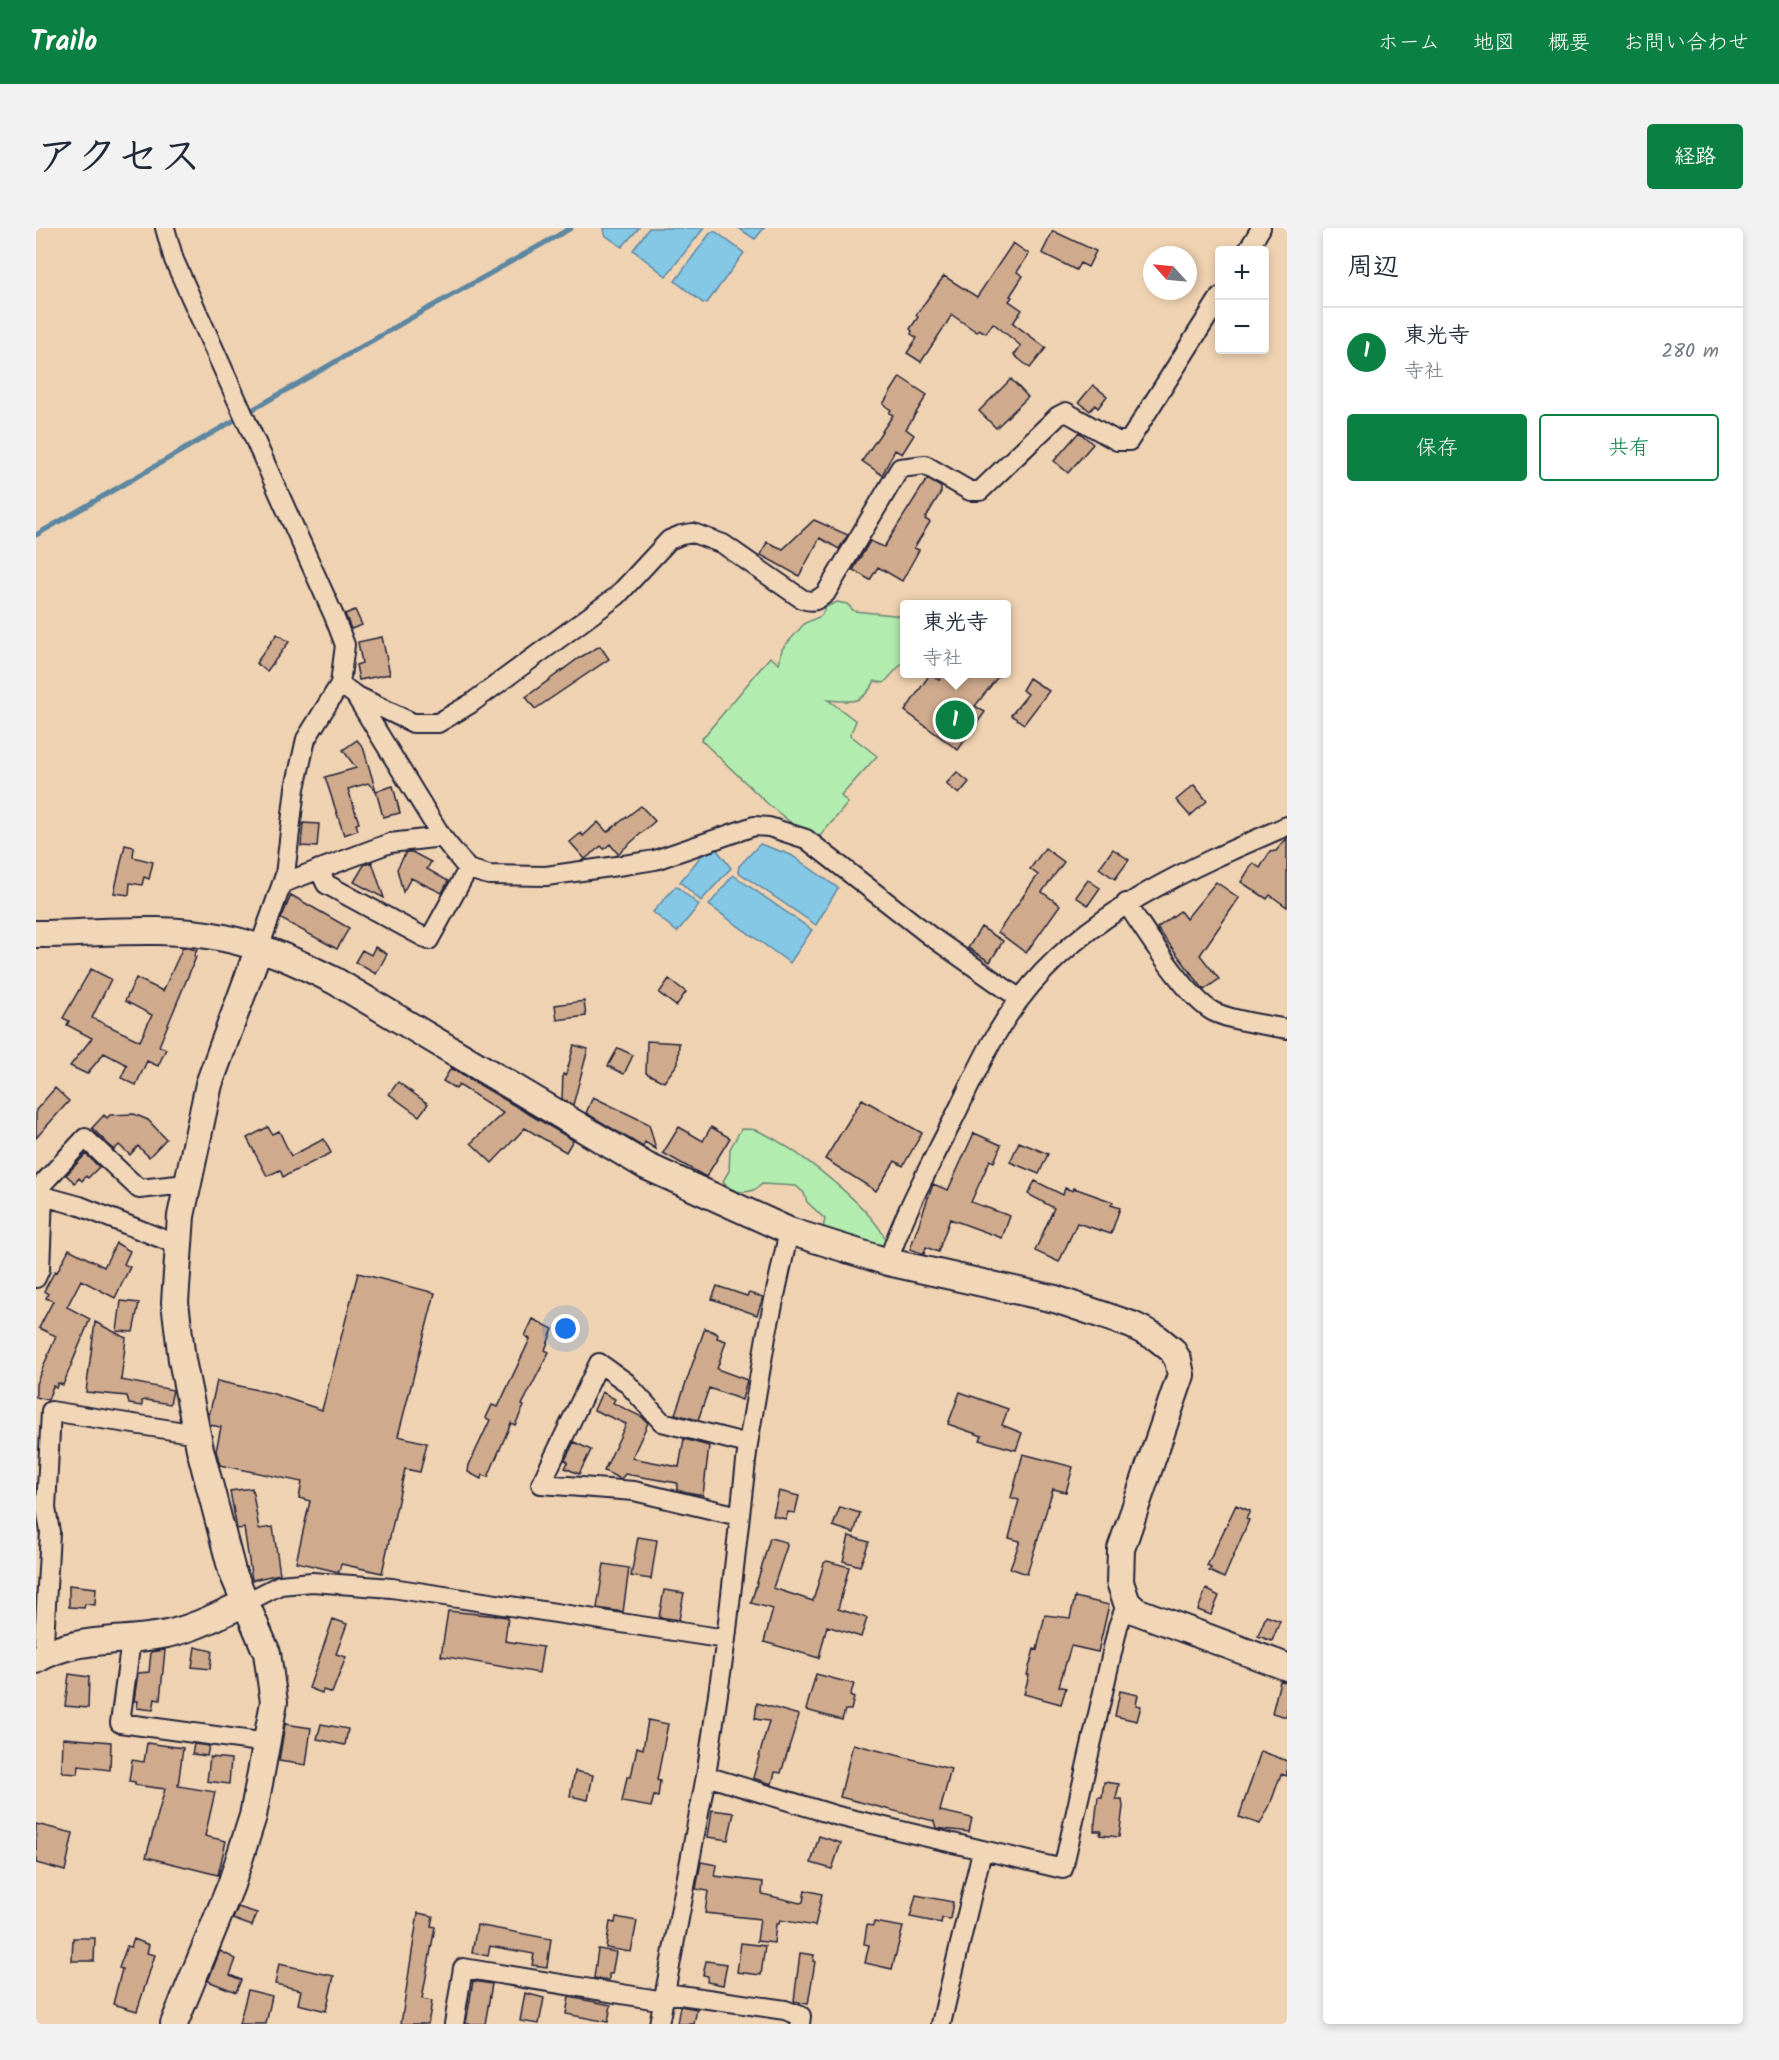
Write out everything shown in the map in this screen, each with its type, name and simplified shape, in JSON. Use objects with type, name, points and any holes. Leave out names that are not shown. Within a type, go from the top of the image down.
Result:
[{"type":"street","points":[[165,228],[174,260],[334,616],[345,645],[347,690],[442,837],[468,869],[489,875],[546,876],[655,860],[754,826],[769,827],[806,839],[929,935],[1020,999]]},
{"type":"street","points":[[1250,246],[1261,228]]},
{"type":"street","points":[[347,690],[413,723],[438,723],[470,704],[617,596],[669,540],[681,535],[693,533],[706,536],[723,544],[802,599],[813,601],[819,599],[826,593],[900,468],[925,465],[970,491],[980,491],[1058,416],[1066,412],[1117,441],[1129,441],[1218,300]]},
{"type":"street","points":[[174,2024],[231,1885],[252,1816],[268,1743],[274,1702],[267,1653],[232,1571],[197,1434],[177,1327],[178,1245],[187,1184],[209,1084],[283,883],[295,788],[306,739],[347,690]]},
{"type":"street","points":[[888,1262],[907,1210],[983,1058],[1020,999],[1086,931],[1126,903],[1181,874],[1287,826]]},
{"type":"street","points":[[283,883],[390,843],[442,837]]},
{"type":"street","points":[[319,869],[326,884],[429,940],[468,869]]},
{"type":"street","points":[[1126,903],[1196,999],[1212,1011],[1226,1016],[1287,1029]]},
{"type":"street","points":[[36,934],[178,933],[225,938],[282,955],[334,981],[646,1166],[789,1231],[888,1262],[1087,1308],[1132,1324],[1156,1337],[1172,1350],[1178,1360],[1181,1375],[1121,1549],[1120,1582],[1127,1603],[1136,1611],[1287,1667]]},
{"type":"street","points":[[36,1278],[40,1269],[38,1194],[85,1138],[139,1189],[187,1184]]},
{"type":"street","points":[[38,1194],[80,1206],[178,1245]]},
{"type":"street","points":[[659,2024],[705,1776],[726,1639],[748,1444],[766,1337],[789,1231]]},
{"type":"street","points":[[739,1516],[634,1491],[541,1484],[599,1363],[626,1382],[662,1422],[748,1444]]},
{"type":"street","points":[[197,1434],[51,1411],[42,1452],[50,1532],[42,1656],[78,1644],[131,1640],[191,1628],[280,1585],[312,1582],[381,1587],[726,1639]]},
{"type":"street","points":[[705,1776],[838,1816],[1063,1869],[1118,1626],[1127,1603]]},
{"type":"street","points":[[131,1640],[120,1722],[268,1743]]},
{"type":"street","points":[[941,2024],[982,1851]]},
{"type":"street","points":[[454,2024],[463,1968],[665,1997],[785,2010],[801,2016],[800,2024]]},
{"type":"green space","points":[[837,602],[847,604],[854,611],[900,616],[900,665],[884,683],[875,681],[861,698],[850,701],[828,700],[856,721],[850,735],[877,756],[841,796],[848,803],[815,842],[769,805],[701,740],[770,657],[779,664],[782,649],[805,623],[821,616],[826,607]]},
{"type":"green space","points":[[741,1129],[755,1130],[769,1136],[830,1179],[868,1214],[886,1243],[880,1248],[823,1228],[825,1219],[807,1202],[804,1193],[796,1186],[762,1184],[753,1190],[742,1192],[727,1186],[723,1181],[729,1171],[730,1149]]},
{"type":"water","points":[[604,228],[639,228],[622,247],[605,235]]},
{"type":"water","points":[[649,228],[704,228],[666,276],[633,250]]},
{"type":"water","points":[[738,228],[764,228],[755,239]]},
{"type":"water","points":[[711,232],[716,232],[744,253],[707,303],[703,303],[675,281]]},
{"type":"water","points":[[760,844],[791,855],[838,888],[816,925],[738,872],[739,866]]},
{"type":"water","points":[[714,846],[731,868],[701,901],[680,882],[701,856]]},
{"type":"water","points":[[733,875],[812,930],[790,963],[709,905]]},
{"type":"water","points":[[676,886],[699,905],[677,932],[653,912]]},
{"type":"building","points":[[1053,231],[1096,251],[1088,267],[1080,263],[1076,270],[1042,253]]},
{"type":"building","points":[[1013,243],[1029,254],[1017,272],[1023,276],[1010,296],[1012,297],[1009,301],[1022,310],[1013,323],[1046,348],[1030,368],[1014,355],[1021,346],[993,323],[986,333],[979,329],[977,332],[952,315],[921,362],[907,353],[917,338],[911,334],[910,329],[918,317],[916,315],[944,276],[977,297]]},
{"type":"building","points":[[900,377],[927,395],[906,429],[914,435],[902,454],[895,450],[882,475],[862,461],[893,415],[889,413],[891,410],[883,404]]},
{"type":"building","points":[[1011,379],[1028,397],[996,428],[979,411]]},
{"type":"building","points":[[1093,385],[1107,396],[1098,408],[1095,405],[1090,411],[1079,402]]},
{"type":"building","points":[[1079,432],[1093,444],[1068,473],[1054,461]]},
{"type":"building","points":[[927,479],[941,487],[941,492],[925,519],[930,522],[914,548],[919,550],[902,581],[878,567],[870,580],[853,570],[870,541],[884,547]]},
{"type":"building","points":[[814,520],[848,535],[839,549],[820,538],[799,576],[761,555],[767,542],[783,549]]},
{"type":"building","points":[[355,610],[362,625],[351,629],[345,614]]},
{"type":"building","points":[[277,634],[289,642],[267,671],[256,663]]},
{"type":"building","points":[[382,637],[390,674],[359,680],[356,665],[362,663],[358,642]]},
{"type":"building","points":[[600,646],[609,659],[535,709],[526,697],[579,658]]},
{"type":"building","points":[[927,678],[939,680],[941,678],[997,678],[975,706],[985,712],[958,750],[905,711]]},
{"type":"building","points":[[1029,678],[1049,691],[1024,724],[1011,715],[1028,694],[1022,690]]},
{"type":"building","points":[[357,740],[363,747],[376,791],[368,783],[348,789],[359,823],[356,824],[358,830],[344,835],[325,777],[356,768],[343,750]]},
{"type":"building","points":[[957,772],[969,782],[959,794],[946,784]]},
{"type":"building","points":[[1194,785],[1207,801],[1190,816],[1176,800]]},
{"type":"building","points":[[393,786],[400,813],[383,817],[376,791]]},
{"type":"building","points":[[641,806],[655,821],[618,854],[610,844],[604,849],[601,846],[585,859],[570,842],[581,833],[583,836],[598,822],[607,832]]},
{"type":"building","points":[[303,823],[319,824],[317,847],[301,846]]},
{"type":"building","points":[[1287,838],[1287,907],[1270,895],[1267,899],[1241,882],[1253,863],[1260,868],[1270,852],[1276,851]]},
{"type":"building","points":[[125,845],[134,847],[133,857],[153,862],[149,879],[144,877],[142,885],[130,883],[129,895],[114,893]]},
{"type":"building","points":[[1045,848],[1064,862],[1042,892],[1060,905],[1026,953],[998,932],[1038,875],[1030,869]]},
{"type":"building","points":[[1113,849],[1129,860],[1115,879],[1099,868]]},
{"type":"building","points":[[406,852],[412,852],[431,862],[427,869],[448,881],[442,893],[411,878],[403,892],[397,869]]},
{"type":"building","points":[[372,862],[384,898],[354,882],[364,865]]},
{"type":"building","points":[[1088,880],[1100,888],[1088,905],[1076,897]]},
{"type":"building","points":[[1216,882],[1239,898],[1200,955],[1219,979],[1204,990],[1157,928],[1180,911],[1186,919]]},
{"type":"building","points":[[291,895],[349,928],[337,949],[281,919]]},
{"type":"building","points":[[981,927],[1003,941],[990,962],[968,948]]},
{"type":"building","points":[[183,947],[197,950],[194,956],[196,957],[159,1046],[166,1049],[158,1066],[147,1061],[136,1085],[121,1078],[127,1065],[104,1053],[87,1074],[70,1066],[92,1038],[67,1025],[69,1021],[63,1018],[91,969],[111,979],[92,1018],[140,1041],[152,1015],[125,1001],[136,978],[163,991]]},
{"type":"building","points":[[375,947],[387,954],[376,974],[355,962],[362,950],[371,955]]},
{"type":"building","points":[[669,979],[686,992],[676,1006],[659,993]]},
{"type":"building","points":[[584,1001],[586,1016],[557,1020],[555,1005]]},
{"type":"building","points":[[647,1041],[679,1043],[678,1063],[664,1082],[646,1073]]},
{"type":"building","points":[[574,1045],[588,1049],[573,1105],[562,1099],[563,1074],[566,1075]]},
{"type":"building","points":[[618,1048],[633,1055],[624,1074],[608,1066]]},
{"type":"building","points":[[451,1068],[573,1140],[566,1152],[525,1128],[492,1163],[471,1143],[503,1113],[459,1085],[456,1089],[443,1081]]},
{"type":"building","points":[[398,1082],[428,1104],[419,1116],[389,1094]]},
{"type":"building","points":[[55,1088],[69,1101],[36,1138],[36,1110]]},
{"type":"building","points":[[593,1097],[649,1124],[656,1149],[645,1142],[643,1147],[586,1113]]},
{"type":"building","points":[[862,1099],[922,1133],[903,1166],[895,1161],[876,1191],[825,1159]]},
{"type":"building","points":[[134,1114],[148,1120],[166,1139],[149,1157],[138,1146],[130,1155],[119,1145],[114,1150],[92,1128],[104,1115],[107,1118],[110,1115]]},
{"type":"building","points":[[268,1127],[272,1134],[279,1131],[291,1156],[324,1139],[331,1153],[283,1177],[280,1170],[267,1176],[247,1138]]},
{"type":"building","points":[[679,1127],[703,1141],[711,1127],[730,1138],[706,1177],[663,1153]]},
{"type":"building","points":[[974,1133],[1001,1145],[994,1162],[990,1160],[971,1202],[1010,1216],[1002,1238],[950,1219],[938,1252],[926,1247],[924,1254],[910,1249],[933,1184],[948,1190]]},
{"type":"building","points":[[1019,1142],[1048,1154],[1039,1174],[1010,1162]]},
{"type":"building","points":[[86,1154],[99,1167],[88,1178],[86,1176],[82,1181],[79,1178],[75,1183],[66,1175]]},
{"type":"building","points":[[1035,1181],[1063,1195],[1065,1188],[1073,1191],[1074,1188],[1113,1202],[1111,1205],[1120,1208],[1111,1234],[1077,1223],[1059,1262],[1035,1251],[1054,1208],[1028,1194]]},
{"type":"building","points":[[116,1243],[130,1251],[124,1264],[130,1267],[115,1298],[81,1280],[67,1307],[90,1319],[63,1385],[58,1383],[56,1388],[53,1386],[48,1400],[36,1397],[36,1384],[56,1336],[39,1328],[53,1301],[46,1298],[48,1294],[44,1291],[69,1249],[104,1267]]},
{"type":"building","points":[[358,1273],[435,1293],[398,1436],[427,1443],[420,1472],[405,1469],[382,1573],[341,1564],[339,1572],[296,1562],[310,1501],[299,1498],[302,1482],[220,1465],[216,1451],[221,1427],[210,1425],[209,1416],[217,1381],[271,1393],[322,1410]]},
{"type":"building","points":[[717,1286],[747,1296],[749,1293],[763,1297],[757,1315],[712,1299]]},
{"type":"building","points":[[121,1301],[139,1303],[133,1332],[117,1331]]},
{"type":"building","points":[[533,1319],[553,1329],[545,1350],[549,1352],[522,1405],[524,1406],[515,1425],[511,1423],[488,1477],[483,1475],[481,1479],[468,1472],[469,1465],[490,1420],[486,1418],[492,1405],[498,1407],[530,1339],[525,1336]]},
{"type":"building","points":[[95,1322],[126,1338],[121,1380],[173,1390],[170,1404],[146,1400],[142,1401],[142,1406],[129,1404],[127,1396],[86,1392]]},
{"type":"building","points":[[705,1328],[718,1334],[717,1338],[726,1341],[717,1369],[747,1380],[742,1400],[709,1388],[698,1420],[675,1414]]},
{"type":"building","points":[[602,1392],[615,1399],[613,1403],[642,1417],[648,1423],[632,1458],[679,1467],[684,1439],[709,1446],[703,1495],[677,1490],[677,1483],[625,1474],[621,1479],[604,1471],[626,1424],[594,1410]]},
{"type":"building","points":[[960,1392],[1008,1409],[1002,1425],[1022,1433],[1016,1450],[980,1440],[982,1436],[948,1424]]},
{"type":"building","points":[[574,1442],[591,1450],[579,1474],[565,1468],[568,1462],[565,1460]]},
{"type":"building","points":[[1023,1454],[1073,1467],[1066,1492],[1053,1489],[1027,1574],[1010,1568],[1020,1541],[1009,1538],[1019,1500],[1011,1498]]},
{"type":"building","points":[[252,1488],[259,1529],[273,1527],[280,1574],[252,1580],[244,1528],[237,1529],[230,1491]]},
{"type":"building","points":[[779,1491],[799,1496],[795,1513],[788,1512],[786,1519],[773,1516]]},
{"type":"building","points":[[1236,1505],[1250,1511],[1246,1519],[1249,1520],[1224,1578],[1209,1571],[1211,1568],[1207,1566]]},
{"type":"building","points":[[840,1507],[860,1513],[854,1533],[833,1526]]},
{"type":"building","points":[[849,1536],[869,1542],[860,1566],[843,1561]]},
{"type":"building","points":[[638,1537],[657,1540],[651,1579],[631,1576]]},
{"type":"building","points":[[770,1538],[786,1542],[787,1546],[773,1588],[813,1601],[824,1563],[827,1561],[849,1567],[838,1609],[867,1618],[861,1637],[827,1626],[819,1658],[764,1642],[773,1609],[751,1603]]},
{"type":"building","points":[[604,1564],[629,1568],[623,1612],[597,1608]]},
{"type":"building","points":[[69,1585],[96,1588],[95,1605],[85,1604],[84,1608],[69,1607]]},
{"type":"building","points":[[1206,1589],[1219,1596],[1211,1615],[1198,1610]]},
{"type":"building","points":[[664,1590],[684,1593],[679,1620],[659,1617]]},
{"type":"building","points":[[1075,1597],[1109,1605],[1098,1652],[1071,1646],[1059,1686],[1066,1688],[1061,1704],[1024,1694],[1029,1675],[1027,1675],[1034,1649],[1037,1650],[1045,1615],[1070,1618]]},
{"type":"building","points":[[448,1611],[508,1617],[505,1641],[543,1647],[539,1673],[441,1656]]},
{"type":"building","points":[[1266,1616],[1280,1621],[1272,1641],[1258,1636]]},
{"type":"building","points":[[333,1619],[347,1624],[336,1654],[346,1657],[332,1693],[323,1690],[322,1693],[309,1688]]},
{"type":"building","points":[[195,1647],[212,1651],[210,1669],[192,1667]]},
{"type":"building","points":[[165,1650],[160,1700],[155,1699],[153,1710],[137,1708],[138,1701],[134,1701],[138,1673],[149,1672],[151,1652]]},
{"type":"building","points":[[69,1674],[89,1677],[88,1708],[65,1706]]},
{"type":"building","points":[[816,1674],[854,1684],[850,1696],[854,1698],[851,1710],[845,1710],[842,1720],[806,1710]]},
{"type":"building","points":[[1280,1681],[1287,1682],[1287,1717],[1272,1713]]},
{"type":"building","points":[[1120,1691],[1138,1695],[1136,1705],[1141,1706],[1137,1721],[1115,1716]]},
{"type":"building","points":[[757,1703],[799,1715],[781,1773],[775,1772],[772,1784],[753,1778],[769,1721],[755,1719]]},
{"type":"building","points":[[648,1720],[668,1724],[657,1780],[660,1781],[658,1797],[654,1796],[651,1807],[622,1802],[627,1777],[631,1777],[637,1747],[643,1749]]},
{"type":"building","points":[[285,1724],[311,1728],[306,1765],[279,1761]]},
{"type":"building","points":[[321,1724],[348,1729],[345,1745],[317,1739]]},
{"type":"building","points":[[63,1738],[111,1742],[110,1770],[79,1766],[78,1774],[64,1773],[62,1770]]},
{"type":"building","points":[[147,1743],[183,1748],[178,1786],[215,1792],[205,1836],[226,1841],[218,1875],[146,1857],[165,1789],[135,1785],[135,1782],[129,1781],[132,1760],[144,1762]]},
{"type":"building","points":[[194,1744],[209,1746],[207,1756],[192,1754]]},
{"type":"building","points":[[853,1744],[951,1769],[940,1811],[972,1818],[969,1832],[936,1828],[934,1821],[840,1797]]},
{"type":"building","points":[[1261,1751],[1287,1761],[1287,1776],[1281,1774],[1270,1805],[1260,1824],[1239,1817]]},
{"type":"building","points":[[210,1757],[231,1759],[229,1784],[207,1781]]},
{"type":"building","points":[[575,1771],[593,1775],[588,1800],[570,1796]]},
{"type":"building","points":[[1104,1782],[1119,1784],[1116,1799],[1122,1799],[1123,1807],[1119,1837],[1100,1835],[1101,1831],[1094,1831],[1098,1797],[1102,1797]]},
{"type":"building","points":[[712,1810],[734,1813],[728,1840],[708,1837]]},
{"type":"building","points":[[36,1824],[73,1833],[65,1871],[36,1863]]},
{"type":"building","points":[[819,1836],[841,1843],[832,1869],[811,1863]]},
{"type":"building","points":[[701,1862],[717,1865],[715,1876],[763,1882],[762,1894],[800,1903],[803,1902],[805,1890],[822,1894],[815,1926],[780,1920],[779,1924],[776,1924],[774,1943],[757,1941],[760,1919],[705,1913],[708,1891],[696,1889]]},
{"type":"building","points":[[916,1895],[953,1902],[950,1919],[942,1918],[941,1923],[910,1917]]},
{"type":"building","points":[[238,1907],[257,1913],[252,1926],[233,1919]]},
{"type":"building","points":[[418,1913],[433,1916],[431,1926],[435,1927],[422,1999],[432,2001],[428,2024],[401,2024]]},
{"type":"building","points":[[616,1917],[637,1921],[631,1952],[606,1948],[610,1922],[615,1923]]},
{"type":"building","points":[[874,1922],[903,1927],[892,1969],[865,1963],[869,1945],[864,1944],[867,1925],[873,1926]]},
{"type":"building","points":[[477,1925],[551,1939],[547,1967],[532,1965],[534,1954],[490,1946],[488,1956],[472,1953]]},
{"type":"building","points":[[73,1938],[95,1938],[94,1961],[72,1961]]},
{"type":"building","points":[[134,1939],[149,1945],[147,1953],[155,1955],[137,2011],[113,2004],[122,1969],[119,1968],[127,1946],[131,1947]]},
{"type":"building","points":[[741,1943],[765,1946],[761,1975],[737,1972]]},
{"type":"building","points":[[598,1949],[616,1952],[609,1980],[594,1978]]},
{"type":"building","points":[[220,1951],[236,1959],[230,1975],[241,1980],[236,1992],[208,1981]]},
{"type":"building","points":[[800,1953],[814,1955],[813,1961],[815,1962],[808,2004],[794,2001]]},
{"type":"building","points":[[706,1961],[727,1964],[723,1985],[707,1982],[708,1976],[703,1975]]},
{"type":"building","points":[[279,1964],[334,1976],[326,2011],[298,2004],[301,1990],[275,1984]]},
{"type":"building","points":[[473,1981],[492,1984],[485,2024],[466,2024]]},
{"type":"building","points":[[248,1990],[272,1996],[266,2024],[239,2024]]},
{"type":"building","points":[[525,1993],[544,1998],[539,2024],[520,2021]]},
{"type":"building","points":[[569,1997],[611,2005],[608,2022],[566,2014]]},
{"type":"building","points":[[680,2006],[697,2009],[694,2024],[677,2024]]},
{"type":"waterway","points":[[36,535],[571,228]]},
{"type":"place","name":"東光寺","points":[[955,720]]}]
